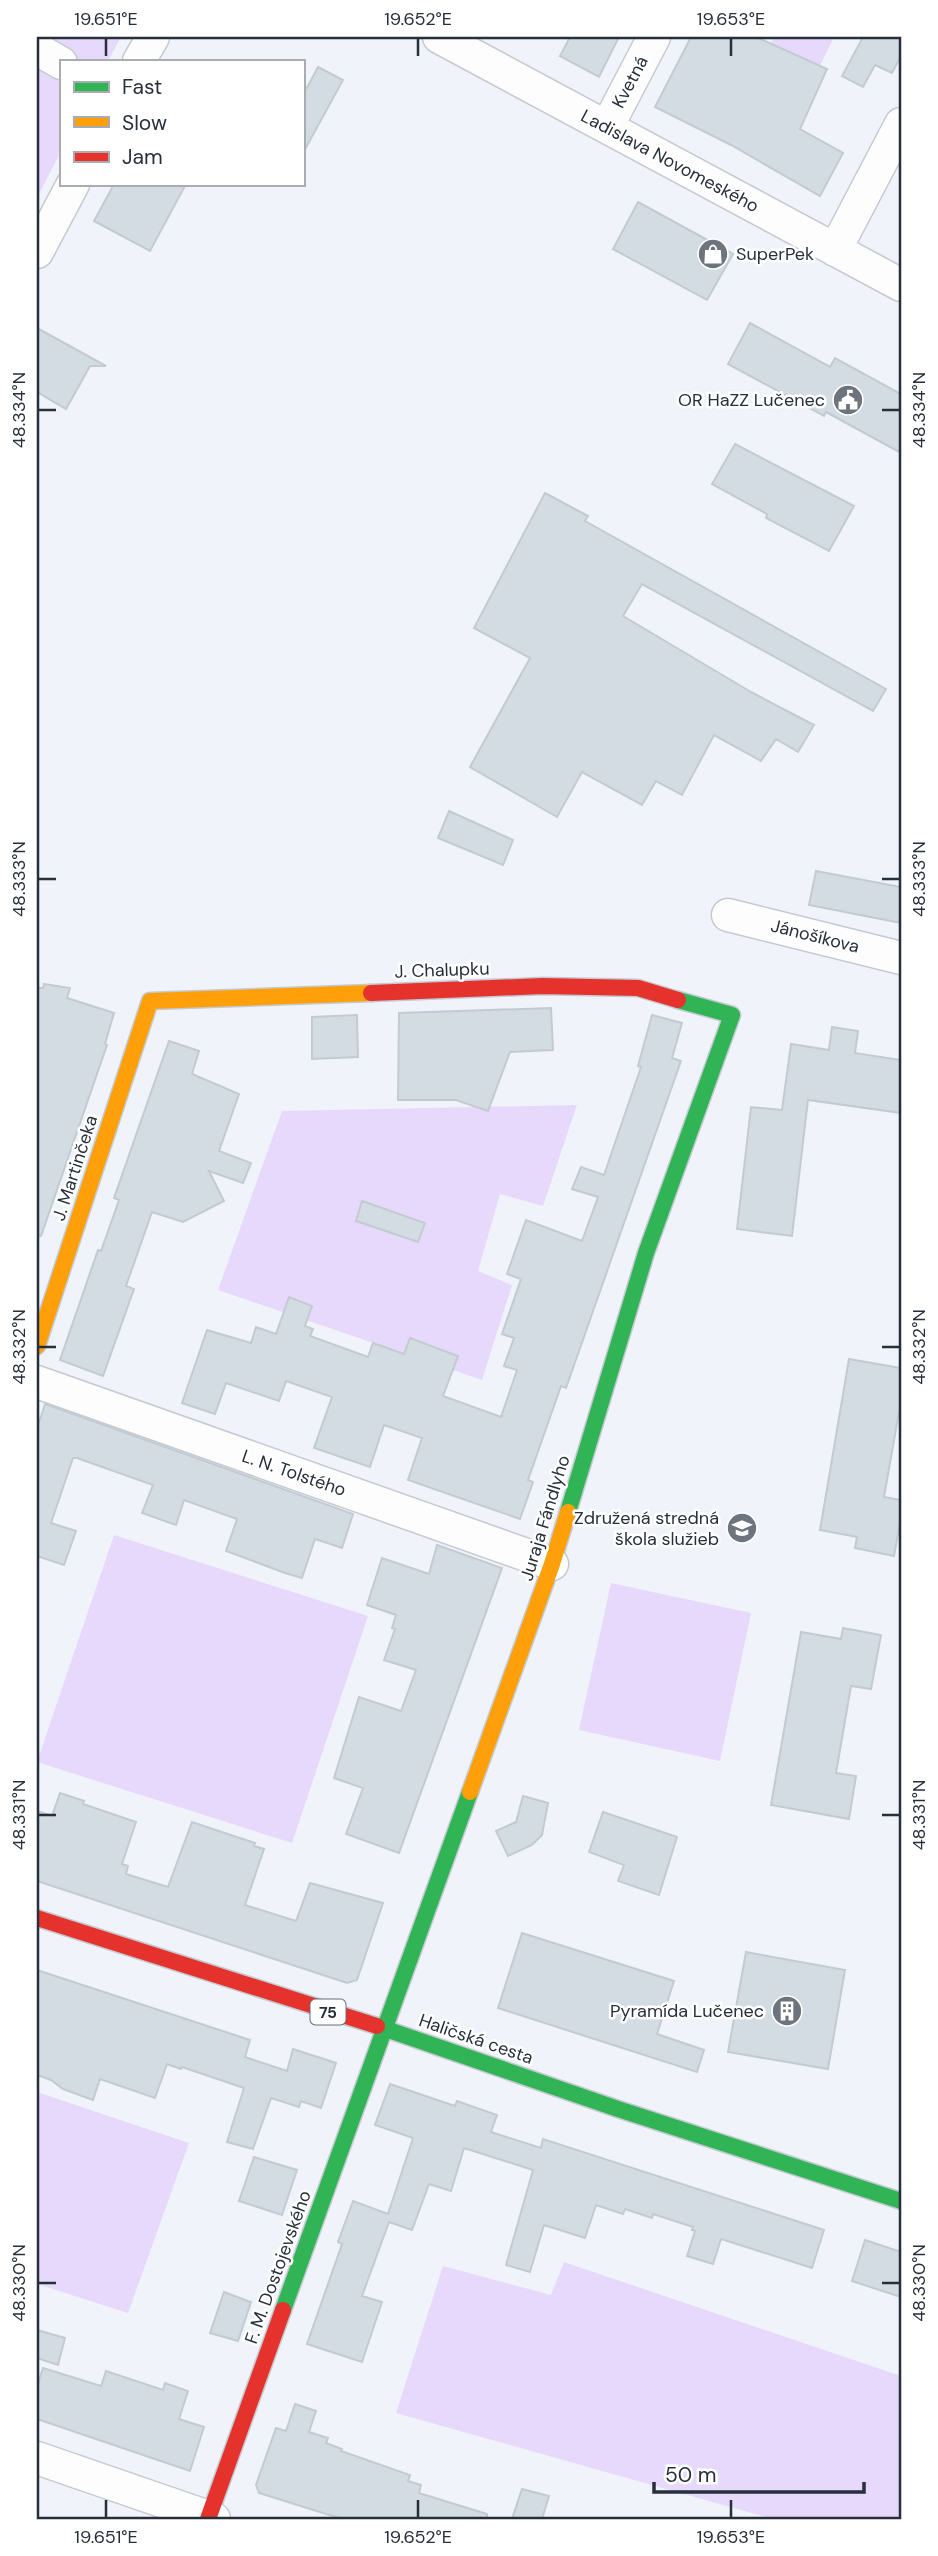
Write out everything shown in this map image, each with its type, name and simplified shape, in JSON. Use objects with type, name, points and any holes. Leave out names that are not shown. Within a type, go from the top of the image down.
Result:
[{"type":"street","points":[[140,60],[153,37]]},
{"type":"street","name":"Ladislava Novomeského","points":[[439,37],[901,285]]},
{"type":"street","name":"Kvetná","points":[[607,127],[654,37]]},
{"type":"street","points":[[37,49],[60,61]]},
{"type":"street","points":[[835,250],[901,124]]},
{"type":"street","points":[[37,251],[72,186]]},
{"type":"street","name":"Jánošíkova","points":[[728,915],[901,958]]},
{"type":"street","name":"J. Chalupku","points":[[150,1001],[543,986],[624,987],[638,988],[732,1015]]},
{"type":"street","name":"J. Martinčeka","points":[[37,1346],[150,1001]]},
{"type":"street","name":"Juraja Fándlyho","points":[[385,2028],[552,1564],[646,1253],[732,1015]]},
{"type":"street","name":"L. N. Tolstého","points":[[37,1382],[552,1564]]},
{"type":"street","name":"Haličská cesta","points":[[37,1919],[385,2028],[618,2109],[901,2201]]},
{"type":"street","name":"F. M. Dostojevského","points":[[210,2519],[385,2028]]},
{"type":"street","points":[[37,2458],[210,2519]]},
{"type":"shaded area","points":[[37,37],[121,37],[109,60],[60,60],[60,153],[37,198]]},
{"type":"shaded area","points":[[774,37],[834,37],[806,94],[757,70]]},
{"type":"shaded area","points":[[577,1105],[543,1206],[500,1194],[478,1271],[512,1285],[482,1380],[218,1290],[282,1111]]},
{"type":"shaded area","points":[[114,1535],[368,1616],[292,1843],[37,1762]]},
{"type":"shaded area","points":[[611,1583],[751,1613],[720,1761],[579,1730]]},
{"type":"shaded area","points":[[37,2092],[189,2143],[128,2313],[37,2284]]},
{"type":"shaded area","points":[[564,2262],[901,2376],[901,2519],[773,2519],[396,2413],[443,2266],[551,2295]]},
{"type":"building","points":[[570,37],[619,37],[599,77],[560,56]]},
{"type":"building","points":[[691,37],[756,37],[827,69],[800,129],[843,153],[820,196],[731,145],[655,107]]},
{"type":"building","points":[[863,37],[901,37],[901,56],[892,73],[875,65],[863,87],[842,76]]},
{"type":"building","points":[[318,67],[343,80],[304,151],[304,93]]},
{"type":"building","points":[[113,186],[185,186],[150,251],[94,221]]},
{"type":"building","points":[[638,202],[733,254],[707,300],[613,249]]},
{"type":"building","points":[[750,323],[830,367],[835,358],[901,394],[901,453],[826,412],[824,416],[728,364]]},
{"type":"building","points":[[37,328],[106,366],[90,366],[66,409],[37,392]]},
{"type":"building","points":[[735,444],[854,506],[829,551],[766,518],[767,514],[712,484]]},
{"type":"building","points":[[545,493],[588,516],[585,521],[886,689],[873,711],[642,584],[623,616],[751,692],[814,725],[798,752],[776,739],[761,761],[714,735],[682,795],[656,781],[642,805],[582,772],[557,817],[470,767],[530,658],[474,628]]},
{"type":"building","points":[[449,811],[513,840],[503,865],[438,838]]},
{"type":"building","points":[[816,871],[901,887],[901,923],[809,905]]},
{"type":"building","points":[[44,984],[70,988],[67,998],[114,1013],[105,1044],[107,1045],[41,1236],[37,1235],[37,988],[43,988]]},
{"type":"building","points":[[551,1008],[553,1050],[510,1052],[488,1111],[456,1100],[398,1100],[399,1013]]},
{"type":"building","points":[[357,1015],[358,1057],[312,1059],[312,1017]]},
{"type":"building","points":[[652,1015],[682,1023],[672,1058],[681,1061],[566,1388],[561,1386],[528,1480],[533,1482],[520,1519],[408,1480],[422,1438],[384,1425],[370,1467],[314,1448],[332,1397],[286,1381],[279,1401],[226,1383],[215,1414],[182,1403],[207,1330],[251,1343],[256,1327],[276,1334],[289,1297],[312,1306],[305,1326],[313,1329],[310,1336],[368,1357],[373,1343],[404,1354],[410,1338],[458,1356],[443,1396],[501,1417],[517,1370],[504,1366],[514,1338],[502,1334],[521,1279],[507,1274],[526,1220],[582,1241],[598,1197],[572,1189],[581,1167],[604,1175],[641,1067],[638,1066]]},
{"type":"building","points":[[832,1027],[858,1031],[855,1053],[901,1060],[901,1113],[808,1100],[792,1236],[737,1229],[751,1107],[782,1110],[791,1044],[829,1050]]},
{"type":"building","points":[[169,1041],[199,1051],[192,1074],[239,1094],[219,1151],[251,1163],[243,1183],[209,1171],[224,1201],[183,1222],[152,1212],[126,1286],[134,1289],[103,1376],[60,1360],[98,1250],[101,1251],[119,1200],[114,1198]]},
{"type":"building","points":[[362,1201],[425,1223],[418,1242],[356,1221]]},
{"type":"building","points":[[849,1359],[901,1368],[901,1412],[884,1497],[901,1500],[901,1517],[894,1556],[855,1548],[857,1537],[820,1530]]},
{"type":"building","points":[[45,1404],[353,1514],[342,1548],[315,1539],[302,1578],[285,1573],[226,1551],[237,1519],[184,1500],[176,1525],[142,1513],[153,1485],[73,1458],[51,1523],[76,1531],[64,1565],[37,1556],[37,1429]]},
{"type":"building","points":[[437,1545],[502,1568],[399,1853],[346,1834],[363,1788],[334,1778],[359,1697],[401,1711],[416,1670],[384,1660],[395,1629],[392,1628],[396,1615],[367,1605],[382,1558],[429,1574]]},
{"type":"building","points":[[843,1628],[881,1635],[871,1689],[851,1686],[836,1773],[856,1776],[849,1819],[771,1805],[801,1632],[841,1639]]},
{"type":"building","points":[[60,1793],[136,1822],[122,1864],[128,1866],[126,1874],[168,1887],[192,1822],[255,1843],[254,1846],[264,1849],[245,1905],[296,1921],[310,1883],[383,1903],[357,1980],[347,1983],[37,1881],[37,1811],[52,1816]]},
{"type":"building","points":[[523,1796],[548,1803],[542,1835],[532,1845],[508,1856],[496,1831],[516,1822]]},
{"type":"building","points":[[603,1812],[677,1837],[659,1895],[618,1881],[624,1865],[589,1852]]},
{"type":"building","points":[[522,1933],[674,1981],[657,2034],[704,2050],[697,2072],[498,2008]]},
{"type":"building","name":"Pyramída Lučenec","points":[[746,1952],[845,1970],[828,2069],[728,2052]]},
{"type":"building","points":[[37,1970],[250,2040],[245,2057],[287,2071],[293,2049],[336,2063],[321,2108],[301,2101],[299,2107],[271,2098],[253,2149],[227,2142],[244,2088],[182,2067],[181,2069],[167,2064],[155,2098],[100,2079],[93,2100],[63,2089],[51,2080],[37,2075]]},
{"type":"building","points":[[390,2084],[455,2106],[457,2101],[497,2115],[491,2132],[541,2148],[543,2139],[824,2230],[812,2268],[721,2239],[713,2264],[687,2256],[695,2231],[692,2230],[693,2227],[653,2214],[652,2218],[625,2209],[623,2214],[596,2205],[585,2238],[544,2225],[530,2272],[506,2265],[533,2170],[464,2148],[451,2191],[429,2184],[412,2230],[389,2222],[362,2296],[382,2302],[362,2362],[307,2344],[342,2244],[338,2242],[353,2201],[388,2214],[413,2138],[375,2125]]},
{"type":"building","points":[[254,2157],[297,2170],[282,2215],[239,2201]]},
{"type":"building","points":[[865,2240],[901,2252],[901,2297],[852,2281]]},
{"type":"building","points":[[224,2292],[251,2302],[238,2341],[210,2333]]},
{"type":"building","points":[[37,2330],[65,2338],[58,2365],[37,2358]]},
{"type":"building","points":[[43,2368],[101,2386],[106,2371],[163,2390],[165,2383],[188,2391],[179,2419],[204,2427],[190,2471],[37,2419],[37,2387]]},
{"type":"building","points":[[295,2404],[316,2411],[309,2432],[328,2438],[326,2443],[342,2449],[341,2451],[410,2475],[408,2481],[421,2485],[419,2493],[487,2514],[487,2519],[342,2519],[259,2493],[256,2485],[276,2428],[286,2431]]},
{"type":"building","points":[[522,2489],[549,2496],[542,2519],[512,2519]]},
{"type":"traffic: fast","points":[[568,1512],[646,1253],[732,1015],[678,1000]]},
{"type":"traffic: fast","points":[[283,2310],[470,1792]]},
{"type":"traffic: fast","points":[[377,2026],[618,2109],[901,2201]]},
{"type":"traffic: slow","points":[[37,1346],[150,1001],[371,993]]},
{"type":"traffic: slow","points":[[470,1792],[568,1512]]},
{"type":"traffic: jam","points":[[371,993],[543,986],[638,988],[678,1000]]},
{"type":"traffic: jam","points":[[37,1918],[377,2026]]},
{"type":"traffic: jam","points":[[208,2519],[283,2310]]},
{"type":"place","name":"SuperPek","points":[[713,254]]},
{"type":"place","name":"OR HaZZ Lučenec","points":[[848,400]]},
{"type":"place","name":"Združená stredná škola služieb","points":[[742,1528]]},
{"type":"place","name":"Pyramída Lučenec","points":[[787,2011]]}]
